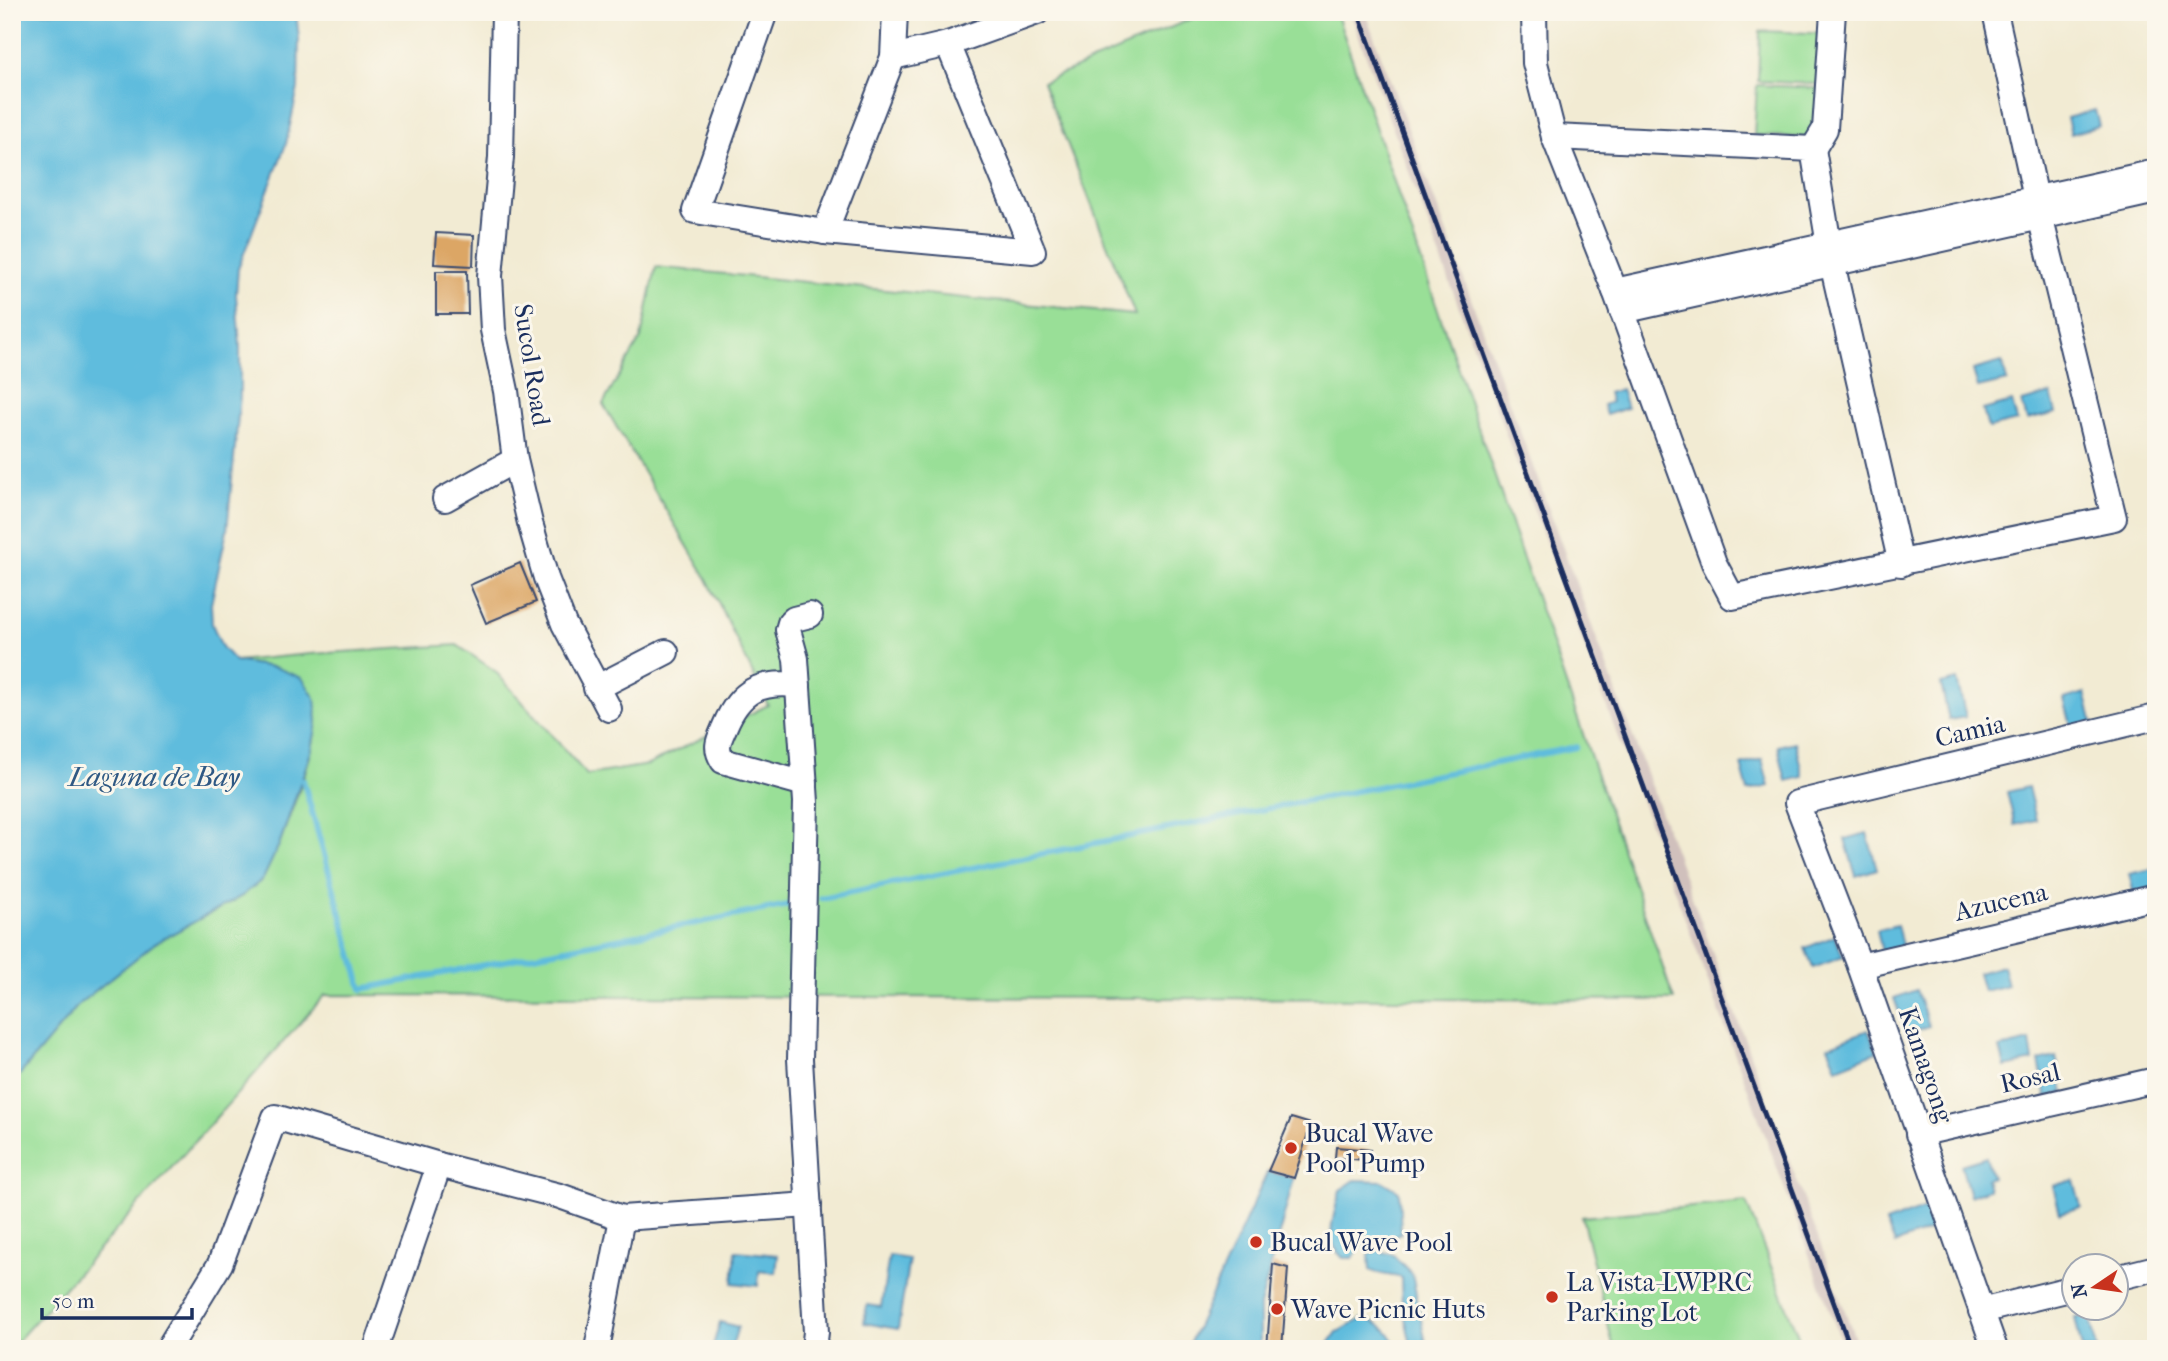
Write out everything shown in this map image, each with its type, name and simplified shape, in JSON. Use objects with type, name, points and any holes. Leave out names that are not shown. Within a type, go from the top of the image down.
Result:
[{"type":"street","name":"Sucol Road","points":[[504,12],[501,157],[490,276],[493,330],[530,523],[546,578],[602,699],[666,652]]},
{"type":"street","points":[[765,12],[695,211],[825,232],[1033,251],[948,44]]},
{"type":"street","points":[[825,232],[893,57],[895,12]]},
{"type":"street","points":[[893,57],[948,44],[1037,12]]},
{"type":"street","points":[[1534,12],[1535,63],[1555,136],[1619,301],[1714,563],[1732,597],[2114,518],[1995,12]]},
{"type":"street","points":[[1833,12],[1825,129],[1813,149],[1830,253],[1901,564]]},
{"type":"street","points":[[1555,136],[1813,149]]},
{"type":"street","points":[[2039,208],[2156,172]]},
{"type":"street","points":[[1619,301],[2039,208],[2156,191]]},
{"type":"street","points":[[445,499],[516,460]]},
{"type":"street","points":[[810,615],[794,619],[788,630],[795,651],[806,784],[800,1059],[816,1332],[814,1349]]},
{"type":"street","points":[[798,685],[771,683],[741,698],[732,709],[717,744],[717,751],[723,761],[806,784]]},
{"type":"street","name":"Camia","points":[[1797,803],[2156,717]]},
{"type":"street","name":"Kamagong","points":[[1797,803],[1860,966],[1995,1349]]},
{"type":"street","name":"Azucena","points":[[1860,966],[2156,897]]},
{"type":"street","name":"Rosal","points":[[1918,1133],[2156,1080]]},
{"type":"street","points":[[167,1349],[220,1264],[275,1117],[439,1165],[560,1196],[622,1218],[809,1205]]},
{"type":"street","points":[[376,1349],[439,1165]]},
{"type":"street","points":[[597,1349],[622,1218]]},
{"type":"street","points":[[2130,1274],[2156,1268]]},
{"type":"street","points":[[1981,1311],[2060,1291]]},
{"type":"shaded area","points":[[1350,12],[1365,12],[1859,1349],[1844,1349]]},
{"type":"green space","points":[[1207,12],[1336,12],[1674,1000],[325,995],[12,1347],[12,1084],[80,1003],[155,943],[242,896],[279,845],[303,780],[317,722],[314,698],[277,668],[235,661],[457,645],[495,671],[587,775],[648,765],[768,705],[707,579],[603,404],[641,338],[656,267],[1135,315],[1043,82]]},
{"type":"green space","points":[[1760,31],[1836,34],[1834,85],[1758,81]]},
{"type":"green space","points":[[1757,85],[1834,89],[1831,139],[1754,135]]},
{"type":"green space","points":[[1746,1202],[1803,1349],[1614,1349],[1582,1217]]},
{"type":"water","name":"Laguna de Bay","points":[[12,12],[296,12],[299,39],[298,88],[286,144],[238,269],[236,295],[240,396],[227,530],[211,604],[212,624],[222,647],[235,661],[277,668],[302,678],[315,698],[317,722],[312,749],[279,845],[263,879],[242,896],[155,943],[80,1003],[12,1084]]},
{"type":"water","points":[[2095,110],[2099,126],[2071,134],[2067,118]]},
{"type":"water","points":[[2002,362],[2007,381],[1978,388],[1973,370]]},
{"type":"water","points":[[1621,389],[1627,408],[1606,415],[1603,405],[1611,402],[1608,393]]},
{"type":"water","points":[[2051,394],[2056,413],[2027,420],[2022,402]]},
{"type":"water","points":[[2012,402],[2017,421],[1988,428],[1983,410]]},
{"type":"water","points":[[1957,680],[1966,717],[1949,720],[1941,684]]},
{"type":"water","points":[[2085,693],[2093,724],[2072,729],[2064,699]]},
{"type":"water","points":[[1795,742],[1803,777],[1786,781],[1778,746]]},
{"type":"water","points":[[1762,759],[1769,786],[1748,791],[1741,765]]},
{"type":"water","points":[[2028,787],[2036,820],[2015,825],[2007,792]]},
{"type":"water","points":[[1867,833],[1877,869],[1856,876],[1845,839]]},
{"type":"water","points":[[2156,868],[2156,894],[2135,898],[2129,874]]},
{"type":"water","points":[[1897,925],[1905,957],[1884,961],[1877,930]]},
{"type":"water","points":[[1835,936],[1843,957],[1813,968],[1805,948]]},
{"type":"water","points":[[2003,966],[2008,985],[1983,991],[1978,973]]},
{"type":"water","points":[[1916,990],[1929,1026],[1907,1034],[1894,998]]},
{"type":"water","points":[[1868,1030],[1877,1052],[1837,1068],[1828,1046]]},
{"type":"water","points":[[2030,1041],[2033,1061],[2005,1067],[2000,1048]]},
{"type":"water","points":[[2056,1057],[2064,1093],[2047,1097],[2039,1061]]},
{"type":"water","points":[[1986,1157],[1992,1177],[1986,1179],[1989,1189],[1970,1196],[1961,1165]]},
{"type":"water","name":"Bucal Wave Pool","points":[[1268,1171],[1294,1178],[1260,1306],[1260,1349],[1187,1349]]},
{"type":"water","points":[[1355,1180],[1382,1181],[1399,1191],[1401,1233],[1360,1248],[1352,1258],[1343,1258],[1333,1243],[1332,1226],[1340,1190]]},
{"type":"water","points":[[2074,1180],[2081,1207],[2060,1213],[2053,1186]]},
{"type":"water","points":[[1928,1207],[1936,1228],[1895,1244],[1886,1223]]},
{"type":"water","points":[[1377,1250],[1393,1255],[1412,1274],[1427,1349],[1412,1349],[1402,1304],[1401,1278],[1370,1270],[1369,1255]]},
{"type":"water","points":[[736,1251],[778,1255],[776,1273],[759,1271],[758,1286],[733,1283]]},
{"type":"water","points":[[889,1256],[909,1259],[898,1329],[864,1323],[867,1305],[881,1307]]},
{"type":"water","points":[[1364,1318],[1385,1329],[1397,1349],[1325,1349],[1337,1332]]},
{"type":"water","points":[[720,1322],[738,1327],[731,1349],[712,1349]]},
{"type":"water","points":[[2076,1322],[2091,1322],[2097,1349],[2082,1349]]},
{"type":"building","points":[[436,233],[474,235],[473,266],[434,264]]},
{"type":"building","points":[[436,271],[467,271],[468,314],[436,314]]},
{"type":"building","points":[[520,563],[536,602],[486,623],[470,585]]},
{"type":"building","name":"Bucal Wave Pool Pump","points":[[1291,1118],[1311,1124],[1294,1178],[1268,1171]]},
{"type":"building","points":[[1336,1147],[1370,1150],[1368,1160],[1335,1158]]},
{"type":"building","name":"Wave Picnic Huts","points":[[1273,1264],[1288,1268],[1282,1349],[1267,1349]]},
{"type":"waterway","points":[[821,898],[1576,747]]},
{"type":"waterway","points":[[303,780],[362,989],[788,905]]},
{"type":"railway","points":[[1358,12],[1851,1349]]},
{"type":"place","name":"Bucal Wave Pool Pump","points":[[1291,1148]]},
{"type":"place","name":"Bucal Wave Pool","points":[[1256,1242]]},
{"type":"place","name":"La Vista-LWPRC Parking Lot","points":[[1552,1297]]},
{"type":"place","name":"Wave Picnic Huts","points":[[1277,1309]]}]
